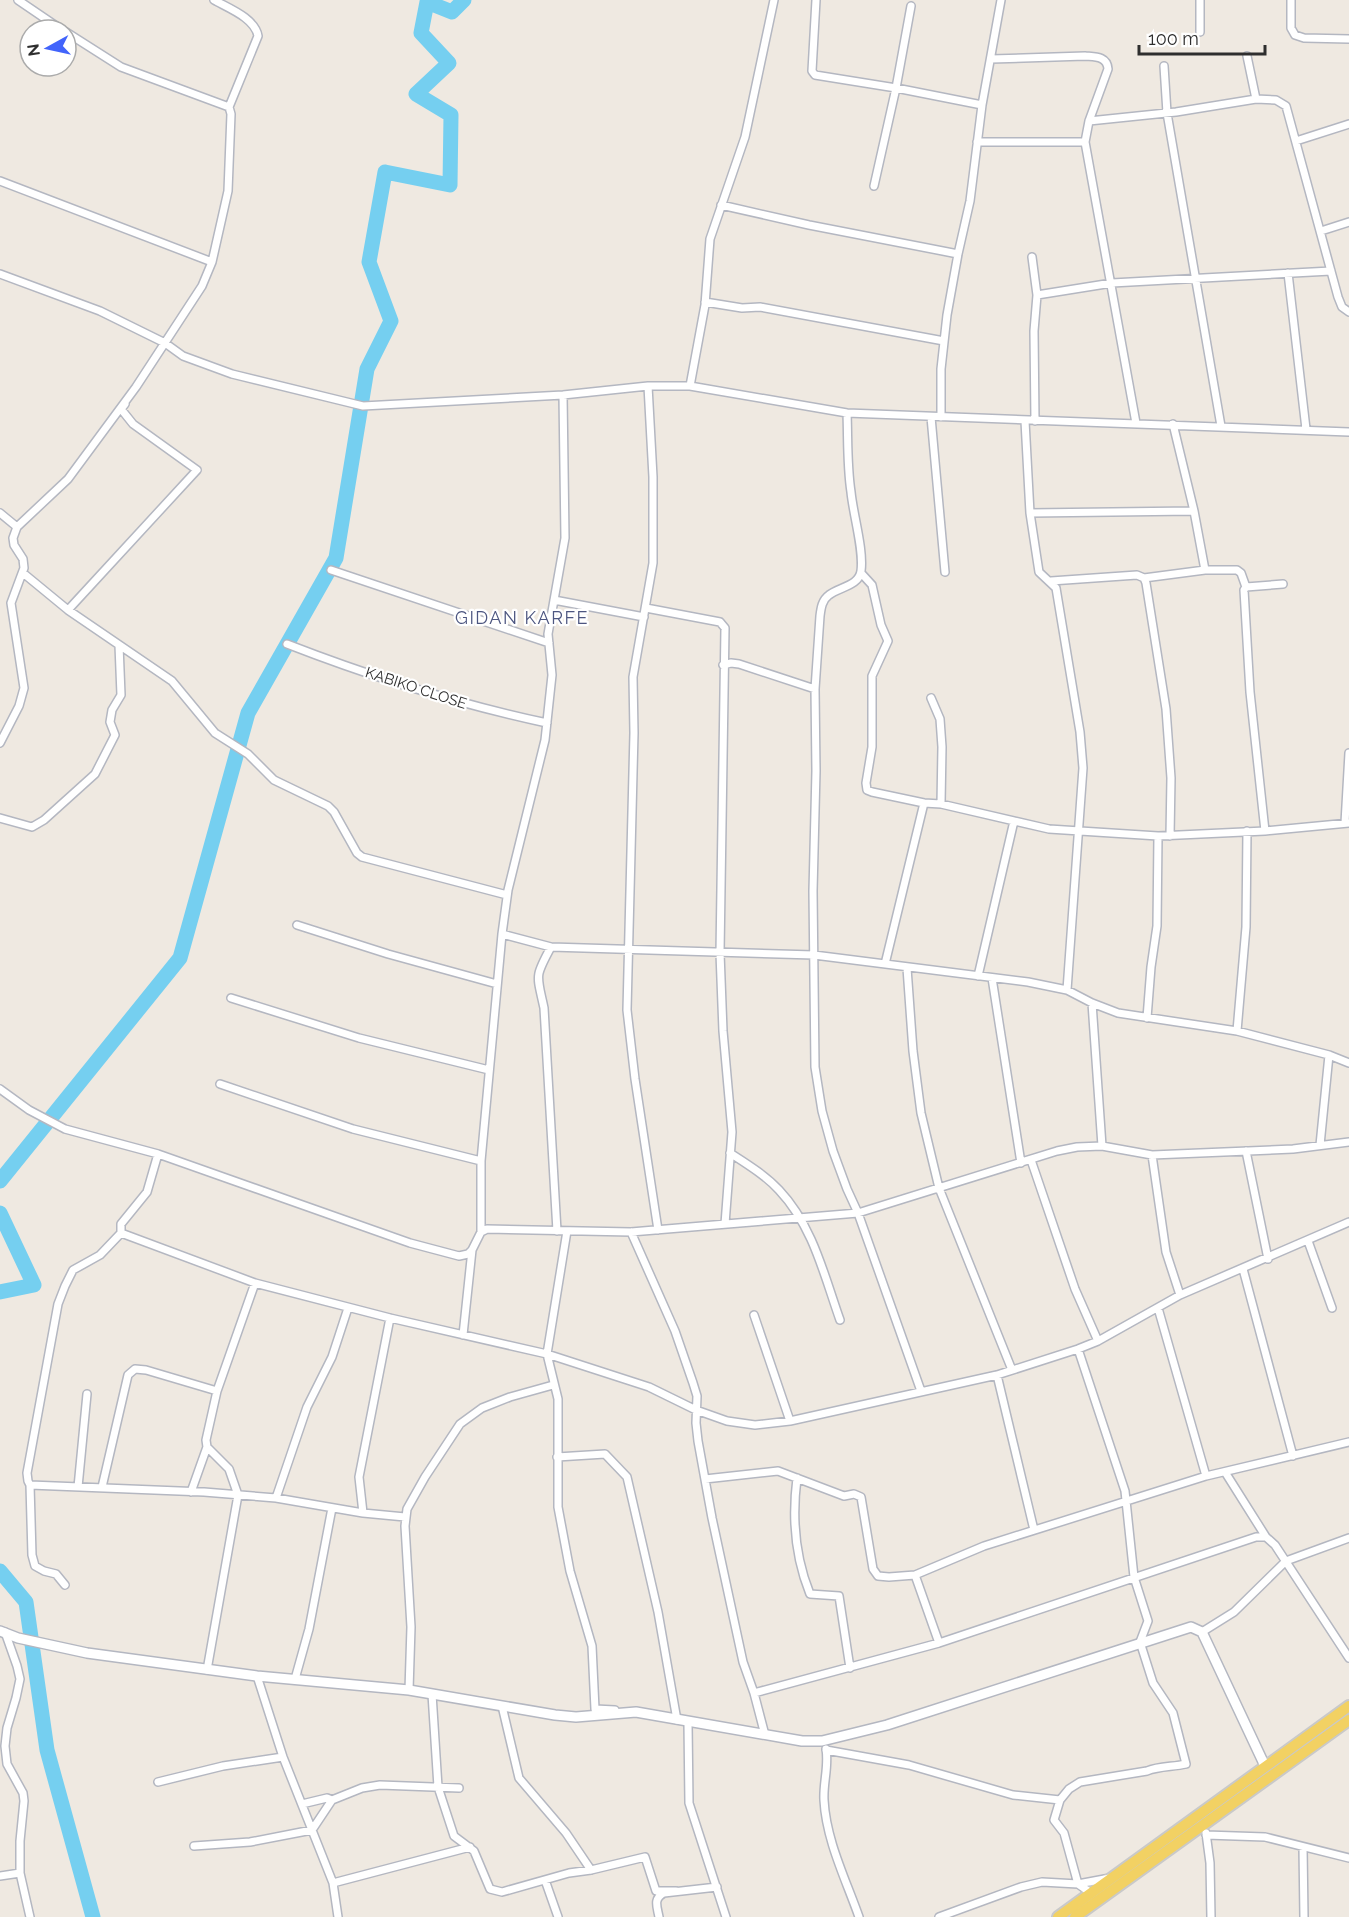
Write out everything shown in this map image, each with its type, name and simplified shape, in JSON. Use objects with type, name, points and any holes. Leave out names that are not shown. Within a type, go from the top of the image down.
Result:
[{"type":"main road","points":[[1058,1917],[1349,1706]]},
{"type":"main road","points":[[1076,1917],[1205,1829],[1349,1720]]},
{"type":"street","points":[[18,0],[45,18]]},
{"type":"street","points":[[68,610],[197,470],[133,424],[121,410],[202,286],[212,262],[228,191],[231,114],[229,107],[258,36],[258,31],[254,26],[239,14],[214,0]]},
{"type":"street","points":[[690,386],[705,302],[710,239],[745,137],[774,0]]},
{"type":"street","points":[[816,0],[812,71],[814,75],[896,87],[982,105]]},
{"type":"street","points":[[940,417],[944,340],[958,254],[970,201],[982,105],[1001,0]]},
{"type":"street","points":[[1200,0],[1200,32]]},
{"type":"street","points":[[1291,0],[1291,28],[1295,35],[1304,38],[1349,39]]},
{"type":"street","points":[[874,186],[911,6]]},
{"type":"street","points":[[78,40],[121,67],[229,107]]},
{"type":"street","points":[[992,59],[1085,56],[1105,60],[1108,69],[1089,121],[1085,142],[1136,423]]},
{"type":"street","points":[[1247,56],[1256,99]]},
{"type":"street","points":[[1164,66],[1167,113],[1221,426]]},
{"type":"street","points":[[1089,121],[1167,113],[1256,99],[1282,102],[1286,106],[1342,307],[1349,312]]},
{"type":"street","points":[[1296,141],[1349,124]]},
{"type":"street","points":[[977,142],[1085,142]]},
{"type":"street","points":[[0,181],[212,262]]},
{"type":"street","points":[[721,205],[958,254]]},
{"type":"street","points":[[1321,231],[1349,222]]},
{"type":"street","points":[[1032,257],[1037,295],[1034,357],[1035,421]]},
{"type":"street","points":[[1037,295],[1112,283],[1331,271]]},
{"type":"street","points":[[1288,273],[1306,429]]},
{"type":"street","points":[[0,274],[100,311],[165,343],[183,356],[232,374],[363,406],[563,395],[648,386],[690,386],[847,413],[1349,432]]},
{"type":"street","points":[[705,302],[742,308],[760,307],[944,340]]},
{"type":"street","points":[[648,386],[654,515],[653,563],[633,677],[634,750],[627,1010],[658,1230]]},
{"type":"street","points":[[0,743],[20,706],[24,688],[11,603],[23,573],[23,559],[14,545],[13,538],[17,527],[68,479],[136,387]]},
{"type":"street","points":[[0,1089],[29,1110],[65,1129],[158,1154],[410,1243],[459,1256],[468,1254],[472,1250],[481,1232],[481,1161],[501,934],[507,896],[545,740],[547,723],[552,675],[549,634],[565,538],[563,395]]},
{"type":"street","points":[[847,413],[850,490],[861,558],[861,573],[858,580],[828,596],[822,604],[815,688],[816,771],[813,891],[815,1067],[822,1111],[840,1170],[858,1213],[921,1391]]},
{"type":"street","points":[[931,417],[945,572]]},
{"type":"street","points":[[1024,421],[1030,513],[1039,572],[1056,588],[1080,732],[1083,768],[1067,990]]},
{"type":"street","points":[[1173,424],[1194,511],[1205,570]]},
{"type":"street","points":[[1030,513],[1194,511]]},
{"type":"street","points":[[0,513],[17,527]]},
{"type":"street","points":[[331,570],[549,643]]},
{"type":"street","points":[[1051,581],[1137,575],[1144,578],[1205,570],[1237,570],[1241,573],[1246,587],[1244,590],[1251,692],[1265,831]]},
{"type":"street","points":[[23,573],[68,610],[178,686],[215,733],[249,754],[274,780],[328,806],[334,812],[357,853],[362,857],[507,896]]},
{"type":"street","points":[[861,573],[872,585],[881,625],[888,641],[872,676],[872,747],[866,783],[867,790],[872,792],[924,803],[941,804],[1049,829],[1158,836],[1265,831],[1347,823],[1349,753]]},
{"type":"street","points":[[1144,578],[1166,709],[1171,778],[1170,836]]},
{"type":"street","points":[[1246,587],[1283,584]]},
{"type":"street","points":[[554,600],[644,617]]},
{"type":"street","points":[[645,608],[720,622],[725,628],[720,953],[723,1031],[732,1132],[725,1224]]},
{"type":"street","name":"KABIKO CLOSE","points":[[287,644],[411,688],[489,711],[547,723]]},
{"type":"street","points":[[0,818],[32,827],[44,820],[95,774],[115,735],[110,722],[112,710],[121,695],[120,645]]},
{"type":"street","points":[[723,665],[739,664],[815,688]]},
{"type":"street","points":[[931,698],[940,718],[941,804]]},
{"type":"street","points":[[885,964],[924,803]]},
{"type":"street","points":[[978,976],[1014,821]]},
{"type":"street","points":[[1237,1031],[1246,927],[1246,831]]},
{"type":"street","points":[[1147,1018],[1157,926],[1158,836]]},
{"type":"street","points":[[297,925],[388,954],[497,984]]},
{"type":"street","points":[[501,934],[551,947],[814,955],[1028,982],[1067,990],[1118,1013],[1237,1031],[1329,1055],[1349,1063]]},
{"type":"street","points":[[551,947],[537,978],[544,1008],[557,1231]]},
{"type":"street","points":[[907,968],[921,1113],[939,1188],[1012,1370]]},
{"type":"street","points":[[992,978],[1021,1163]]},
{"type":"street","points":[[231,998],[359,1038],[489,1070]]},
{"type":"street","points":[[1092,1003],[1102,1146]]},
{"type":"street","points":[[1320,1145],[1329,1055]]},
{"type":"street","points":[[220,1084],[352,1129],[481,1161]]},
{"type":"street","points":[[481,1232],[487,1229],[631,1232],[858,1213],[1077,1148],[1102,1146],[1152,1155],[1246,1151],[1349,1142]]},
{"type":"street","points":[[1246,1151],[1268,1259]]},
{"type":"street","points":[[730,1153],[755,1169],[779,1190],[801,1219],[812,1238],[840,1320]]},
{"type":"street","points":[[65,1585],[56,1574],[35,1566],[32,1555],[30,1485],[27,1473],[58,1304],[73,1270],[100,1255],[121,1233],[121,1224],[147,1192],[158,1154]]},
{"type":"street","points":[[1152,1155],[1166,1252],[1180,1295]]},
{"type":"street","points":[[1031,1160],[1075,1289],[1098,1341]]},
{"type":"street","points":[[121,1233],[255,1283],[348,1308],[547,1354],[649,1387],[696,1410],[727,1420],[755,1425],[790,1421],[996,1375],[1078,1349],[1098,1341],[1180,1295],[1268,1259],[1349,1222]]},
{"type":"street","points":[[567,1231],[547,1354],[558,1400],[558,1507],[570,1571],[592,1646],[595,1709],[636,1712],[688,1723],[802,1741],[909,1765],[1013,1795],[1060,1800]]},
{"type":"street","points":[[631,1232],[675,1331],[697,1396],[698,1441],[705,1479],[743,1662],[765,1735]]},
{"type":"street","points":[[1308,1241],[1332,1308]]},
{"type":"street","points":[[463,1335],[472,1250]]},
{"type":"street","points":[[1243,1269],[1293,1456]]},
{"type":"street","points":[[191,1492],[207,1447],[206,1440],[217,1391],[255,1283]]},
{"type":"street","points":[[276,1498],[307,1407],[332,1357],[348,1308]]},
{"type":"street","points":[[1158,1308],[1206,1476]]},
{"type":"street","points":[[754,1316],[790,1421]]},
{"type":"street","points":[[363,1513],[359,1477],[390,1318]]},
{"type":"street","points":[[1078,1349],[1125,1491],[1134,1577],[1148,1621],[1140,1642],[1153,1683],[1173,1713],[1186,1764],[1169,1768],[1155,1767],[1147,1771],[1080,1782],[1060,1800],[1054,1820],[1065,1833],[1078,1884],[1091,1893]]},
{"type":"street","points":[[102,1487],[128,1375],[135,1369],[146,1370],[217,1391]]},
{"type":"street","points":[[996,1375],[1034,1530]]},
{"type":"street","points":[[409,1690],[411,1628],[405,1517],[407,1509],[460,1424],[482,1408],[510,1397],[554,1385]]},
{"type":"street","points":[[78,1487],[87,1394]]},
{"type":"street","points":[[705,1479],[778,1471],[812,1486],[844,1496],[854,1494],[861,1497],[873,1569],[878,1576],[889,1577],[915,1575],[984,1546],[1206,1476],[1349,1442]]},
{"type":"street","points":[[207,1447],[229,1469],[238,1495],[207,1670]]},
{"type":"street","points":[[557,1457],[604,1454],[627,1478],[658,1612],[677,1720]]},
{"type":"street","points":[[1225,1472],[1266,1537],[1286,1561],[1349,1658]]},
{"type":"street","points":[[797,1478],[794,1502],[795,1523],[802,1573],[810,1594],[839,1596],[850,1668]]},
{"type":"street","points":[[30,1485],[102,1487],[276,1498],[363,1513],[405,1517]]},
{"type":"street","points":[[295,1679],[309,1629],[332,1508]]},
{"type":"street","points":[[754,1693],[939,1643],[1256,1537],[1266,1537]]},
{"type":"street","points":[[1202,1632],[1234,1612],[1286,1561],[1349,1538]]},
{"type":"street","points":[[915,1575],[939,1643]]},
{"type":"street","points":[[824,1746],[1185,1627],[1197,1628],[1202,1632],[1265,1766]]},
{"type":"street","points":[[2,1631],[18,1638],[87,1653],[257,1676],[409,1690],[555,1715],[576,1717],[636,1712]]},
{"type":"street","points":[[2,1631],[20,1679],[7,1728],[5,1746],[10,1773],[23,1793],[20,1873],[30,1917]]},
{"type":"street","points":[[257,1676],[283,1757],[333,1883],[338,1917]]},
{"type":"street","points":[[432,1694],[438,1786],[454,1836],[459,1842],[471,1846],[490,1889],[502,1892],[569,1873],[645,1857],[656,1891],[676,1891]]},
{"type":"street","points":[[502,1706],[519,1778],[559,1824],[591,1870]]},
{"type":"street","points":[[688,1723],[689,1803],[726,1917]]},
{"type":"street","points":[[824,1746],[824,1799],[829,1832],[859,1917]]},
{"type":"street","points":[[158,1782],[232,1764],[283,1757]]},
{"type":"street","points":[[0,1776],[10,1773]]},
{"type":"street","points":[[194,1846],[250,1842],[312,1830],[332,1800],[362,1788],[380,1785],[459,1788]]},
{"type":"street","points":[[302,1804],[327,1798],[332,1800]]},
{"type":"street","points":[[1211,1917],[1210,1863],[1205,1829],[1265,1837],[1349,1858]]},
{"type":"street","points":[[333,1883],[471,1846]]},
{"type":"street","points":[[1303,1847],[1304,1917]]},
{"type":"street","points":[[0,1876],[20,1873]]},
{"type":"street","points":[[939,1917],[1021,1887],[1042,1882],[1078,1884],[1114,1877]]},
{"type":"street","points":[[545,1880],[558,1917]]},
{"type":"street","points":[[659,1917],[656,1902],[658,1896],[676,1891],[717,1887]]},
{"type":"waterway","points":[[0,1181],[180,958],[248,713],[336,558],[367,369],[391,321],[369,262],[385,172],[450,185],[451,115],[416,94],[449,63],[421,33],[427,2],[452,12],[464,0]]},
{"type":"waterway","points":[[0,1213],[34,1285],[0,1292]]},
{"type":"waterway","points":[[0,1571],[26,1602],[47,1750],[93,1917]]},
{"type":"district","name":"GIDAN KARFE","points":[[522,617]]}]
